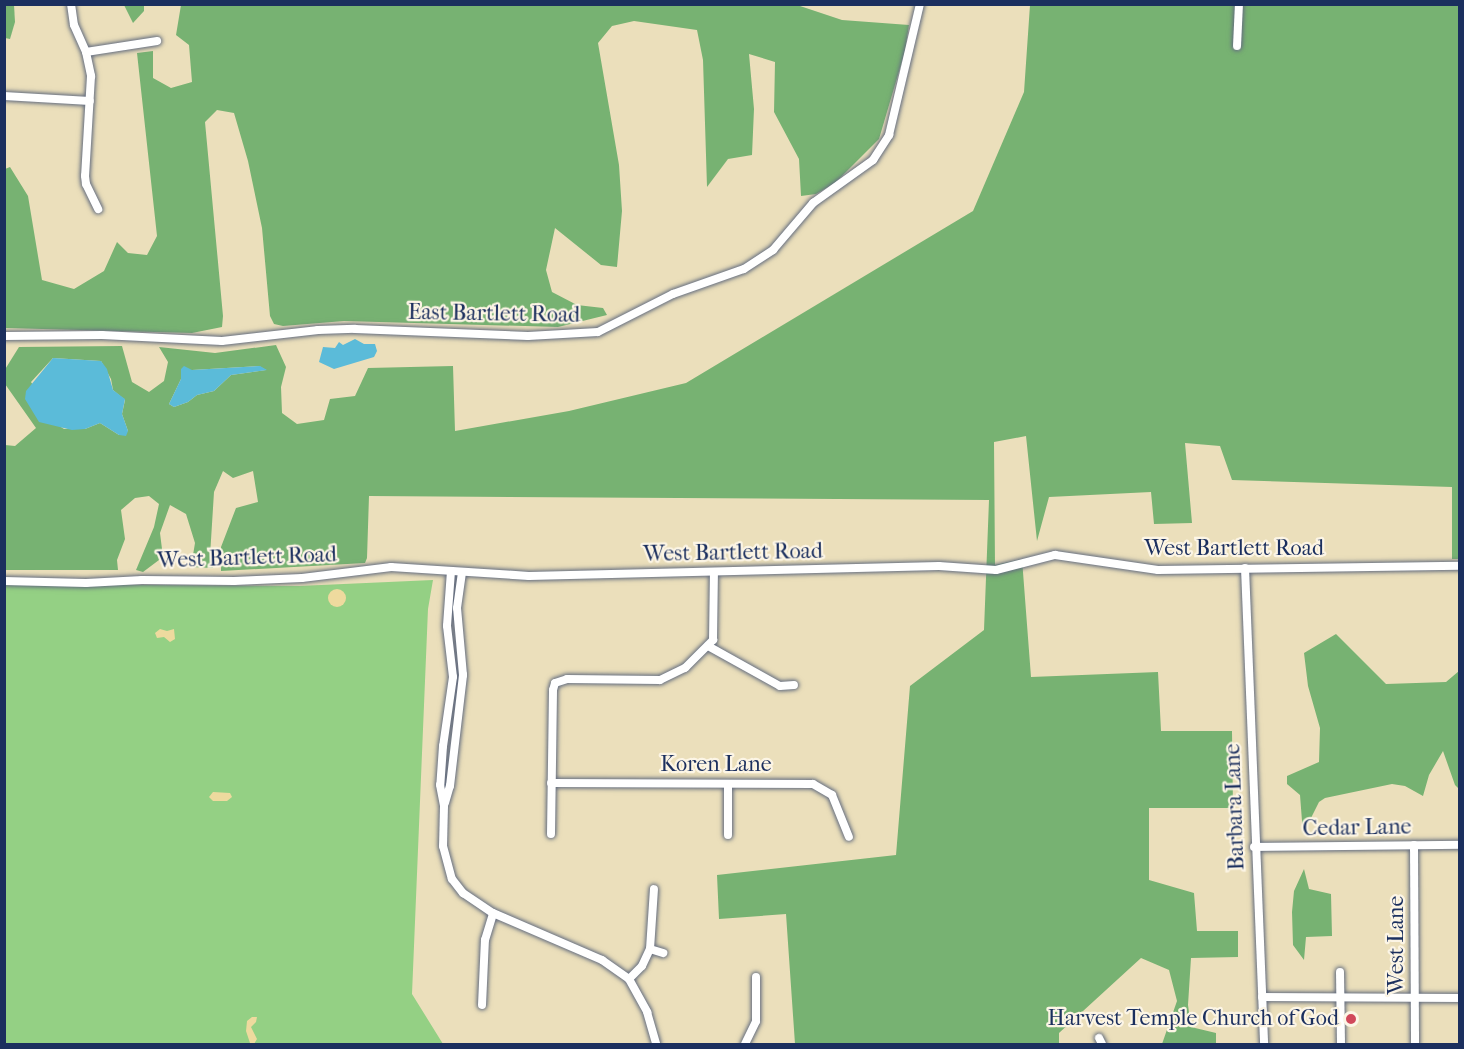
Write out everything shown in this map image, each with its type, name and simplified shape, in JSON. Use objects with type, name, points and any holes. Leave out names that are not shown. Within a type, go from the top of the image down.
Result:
[{"type":"street","points":[[71,4],[74,24],[86,52],[91,76],[86,184],[98,209]]},
{"type":"street","name":"East Bartlett Road","points":[[4,336],[102,335],[222,341],[345,330],[528,336],[598,332],[673,294],[744,269],[774,250],[813,202],[873,160],[889,135],[920,4]]},
{"type":"street","points":[[1237,46],[1239,4]]},
{"type":"street","points":[[86,52],[157,41]]},
{"type":"street","points":[[4,96],[90,101]]},
{"type":"street","name":"West Bartlett Road","points":[[4,581],[86,583],[302,578],[391,567],[536,576],[939,566],[996,570],[1055,555],[1142,569],[1460,566]]},
{"type":"street","name":"Barbara Lane","points":[[1245,568],[1254,848],[1264,1044]]},
{"type":"street","points":[[451,571],[447,606],[453,677],[441,775],[444,806],[443,846],[452,879],[463,893],[493,913],[602,960],[629,980],[647,1012],[657,1044]]},
{"type":"street","points":[[444,806],[451,776],[463,675],[457,608],[462,572]]},
{"type":"street","points":[[551,834],[555,682],[567,679],[660,680],[685,668],[713,640],[714,572]]},
{"type":"street","points":[[447,606],[457,608]]},
{"type":"street","points":[[708,646],[780,686],[795,685]]},
{"type":"street","points":[[441,775],[451,776]]},
{"type":"street","name":"Koren Lane","points":[[552,783],[786,783],[820,786],[832,795],[849,837]]},
{"type":"street","points":[[728,784],[728,835]]},
{"type":"street","name":"Cedar Lane","points":[[1254,848],[1460,845]]},
{"type":"street","name":"West Lane","points":[[1414,846],[1415,1044]]},
{"type":"street","points":[[629,980],[642,966],[650,949],[654,889]]},
{"type":"street","points":[[482,1005],[484,940],[493,913]]},
{"type":"street","points":[[650,949],[663,953]]},
{"type":"street","points":[[1340,972],[1341,1044]]},
{"type":"street","points":[[745,1044],[756,1021],[756,977]]},
{"type":"street","points":[[1262,997],[1460,998]]},
{"type":"green space","points":[[794,4],[842,20],[909,25],[905,51],[879,139],[835,183],[816,194],[801,196],[799,159],[774,112],[775,62],[749,54],[754,109],[752,155],[728,159],[707,187],[703,60],[697,30],[634,21],[612,26],[598,43],[619,165],[622,211],[617,267],[601,265],[555,228],[546,270],[552,292],[577,305],[603,308],[607,315],[558,327],[344,321],[283,326],[274,324],[270,316],[262,228],[248,161],[234,113],[217,110],[205,122],[223,316],[222,327],[192,333],[5,328],[5,169],[10,167],[28,196],[42,280],[74,289],[104,271],[117,242],[128,253],[147,255],[157,236],[137,53],[153,51],[153,78],[171,88],[192,82],[189,45],[176,35],[181,5]]},
{"type":"green space","points":[[4,5],[14,5],[15,22],[10,39],[5,38]]},
{"type":"green space","points":[[124,5],[144,5],[144,11],[133,23]]},
{"type":"green space","points":[[1030,5],[1459,5],[1459,559],[1452,559],[1452,487],[1232,480],[1220,446],[1185,443],[1192,523],[1154,524],[1151,492],[1049,497],[1037,541],[1026,436],[994,442],[995,565],[1022,559],[1031,677],[1158,672],[1161,731],[1232,731],[1233,808],[1149,808],[1149,880],[1194,893],[1197,931],[1238,931],[1238,957],[1191,958],[1188,1005],[1191,1027],[1216,1033],[1216,1044],[1162,1044],[1177,1001],[1169,970],[1141,958],[1059,1033],[1059,1044],[795,1044],[786,914],[719,919],[717,875],[896,855],[910,686],[984,630],[989,500],[369,496],[365,563],[221,571],[221,547],[236,508],[258,502],[253,471],[233,478],[223,471],[214,492],[210,556],[213,568],[191,567],[195,543],[186,514],[170,505],[160,533],[163,557],[143,572],[136,570],[154,527],[159,504],[149,496],[135,498],[121,510],[125,539],[117,560],[118,570],[5,570],[5,445],[15,446],[36,428],[5,384],[4,371],[19,347],[122,346],[132,382],[149,392],[164,381],[168,362],[159,347],[215,353],[276,345],[286,367],[281,387],[282,413],[297,424],[324,420],[330,399],[355,396],[368,368],[453,366],[455,431],[569,411],[686,383],[973,211],[1024,92]],"holes":[[[53,358],[101,361],[111,379],[113,390],[125,400],[122,414],[128,431],[119,435],[100,423],[85,429],[64,429],[58,425],[31,382]],[[259,366],[266,370],[231,375],[214,391],[197,395],[188,402],[174,407],[169,404],[181,379],[192,370]]]},
{"type":"green space","points":[[433,580],[428,609],[412,994],[443,1044],[5,1044],[5,584],[299,586]]},
{"type":"green space","points":[[1336,634],[1386,684],[1446,682],[1459,671],[1459,789],[1455,785],[1443,751],[1429,775],[1423,796],[1405,786],[1392,784],[1325,798],[1319,802],[1303,834],[1300,795],[1287,784],[1287,776],[1319,762],[1320,728],[1308,686],[1304,653]]},
{"type":"green space","points":[[1304,869],[1309,889],[1331,894],[1332,936],[1306,937],[1304,960],[1293,945],[1292,912],[1294,891]]},
{"type":"sand","points":[[337,589],[343,592],[346,598],[343,604],[337,607],[331,604],[328,598],[331,592]]},
{"type":"sand","points":[[160,629],[167,631],[174,629],[175,639],[170,642],[164,637],[157,638],[155,633]]},
{"type":"sand","points":[[213,792],[230,793],[232,797],[227,801],[213,801],[209,797]]},
{"type":"sand","points":[[252,1017],[257,1017],[251,1027],[257,1039],[254,1044],[250,1043],[246,1031],[247,1021]]},
{"type":"water","points":[[355,339],[364,344],[375,344],[377,351],[374,357],[334,369],[319,362],[323,347],[335,348],[339,342],[343,345]]},
{"type":"water","points":[[53,358],[101,361],[107,369],[113,390],[125,399],[122,414],[128,431],[126,436],[119,435],[100,423],[85,429],[72,430],[39,422],[25,399],[26,391]]},
{"type":"water","points":[[184,366],[192,370],[260,366],[267,370],[231,375],[214,391],[197,395],[188,402],[174,407],[169,404],[181,379],[181,369]]},
{"type":"place","name":"Harvest Temple Church of God","points":[[1351,1019]]}]
